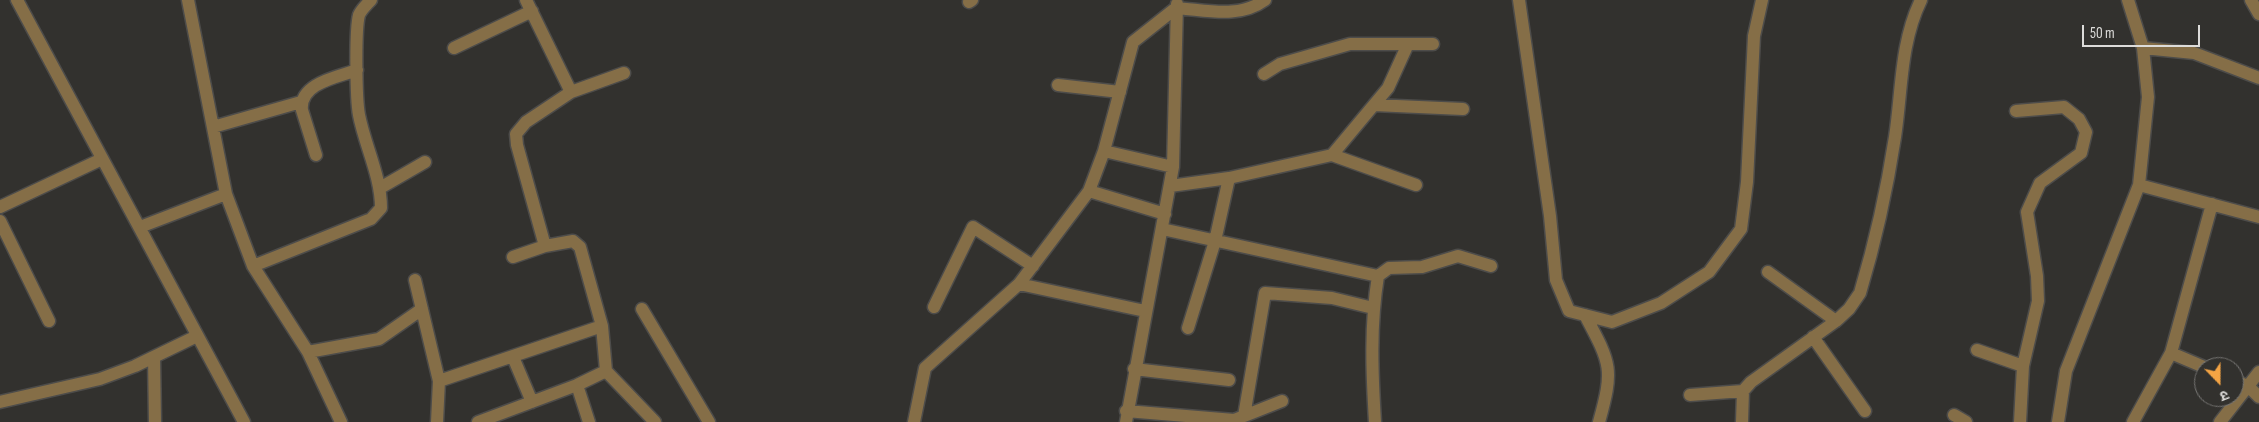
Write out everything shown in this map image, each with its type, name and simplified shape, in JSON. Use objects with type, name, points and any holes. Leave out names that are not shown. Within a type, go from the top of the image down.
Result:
[{"type":"street","points":[[17,0],[244,422]]},
{"type":"street","points":[[188,0],[226,194],[253,266],[308,352],[341,422]]},
{"type":"street","points":[[253,266],[371,219],[381,208],[380,188],[359,114],[357,70],[359,14],[371,0]]},
{"type":"street","points":[[1193,0],[1207,10]]},
{"type":"street","points":[[1177,4],[1236,13],[1251,9],[1264,0]]},
{"type":"street","points":[[1519,0],[1550,216],[1556,280],[1569,311],[1612,322],[1661,303],[1709,272],[1741,229],[1747,182],[1754,36],[1762,0]]},
{"type":"street","points":[[1742,422],[1743,391],[1751,382],[1836,321],[1849,309],[1860,293],[1867,271],[1890,164],[1906,41],[1912,18],[1921,0]]},
{"type":"street","points":[[2058,422],[2066,371],[2139,185],[2148,97],[2143,48],[2128,0]]},
{"type":"street","points":[[2251,0],[2259,14]]},
{"type":"street","points":[[914,422],[925,368],[1019,284],[1089,192],[1104,151],[1133,42],[1177,4]]},
{"type":"street","points":[[1177,4],[1173,167],[1126,417],[1234,420],[1282,401]]},
{"type":"street","points":[[454,48],[529,5],[572,92]]},
{"type":"street","points":[[1264,74],[1280,64],[1350,44],[1433,44]]},
{"type":"street","points":[[1332,155],[1388,88],[1408,44]]},
{"type":"street","points":[[2143,48],[2194,53],[2259,78]]},
{"type":"street","points":[[316,155],[301,102],[305,94],[314,86],[357,70]]},
{"type":"street","points":[[545,246],[517,145],[516,134],[526,122],[572,92],[624,73]]},
{"type":"street","points":[[1058,85],[1120,92]]},
{"type":"street","points":[[213,127],[301,102]]},
{"type":"street","points":[[1374,104],[1463,109]]},
{"type":"street","points":[[2016,111],[2064,107],[2079,119],[2086,132],[2081,153],[2040,183],[2027,212],[2037,276],[2038,301],[2023,366],[2020,422]]},
{"type":"street","points":[[1104,151],[1173,167]]},
{"type":"street","points":[[1170,186],[1229,178],[1332,155],[1416,185]]},
{"type":"street","points":[[0,207],[102,159]]},
{"type":"street","points":[[380,188],[425,162]]},
{"type":"street","points":[[1188,328],[1215,241],[1229,178]]},
{"type":"street","points":[[2139,185],[2259,217]]},
{"type":"street","points":[[1089,192],[1165,214]]},
{"type":"street","points":[[140,227],[226,194]]},
{"type":"street","points":[[2133,422],[2171,352],[2212,204]]},
{"type":"street","points":[[0,221],[50,321]]},
{"type":"street","points":[[934,307],[973,227],[1033,266]]},
{"type":"street","points":[[1162,229],[1378,276],[1390,268],[1414,268],[1458,256],[1490,266]]},
{"type":"street","points":[[512,257],[545,246],[573,241],[580,247],[602,326],[606,370],[655,422]]},
{"type":"street","points":[[1768,272],[1836,321]]},
{"type":"street","points":[[1374,422],[1372,373],[1373,308],[1378,276]]},
{"type":"street","points":[[415,280],[439,381],[437,422]]},
{"type":"street","points":[[1019,284],[1145,311]]},
{"type":"street","points":[[1244,416],[1265,293],[1332,298],[1373,308]]},
{"type":"street","points":[[308,352],[379,339],[422,309]]},
{"type":"street","points":[[642,309],[709,422]]},
{"type":"street","points":[[1585,315],[1605,353],[1610,371],[1607,393],[1599,422]]},
{"type":"street","points":[[439,381],[602,326]]},
{"type":"street","points":[[0,402],[100,379],[154,357],[197,336]]},
{"type":"street","points":[[1813,337],[1865,411]]},
{"type":"street","points":[[1977,350],[2023,366]]},
{"type":"street","points":[[2171,352],[2194,362]]},
{"type":"street","points":[[154,357],[155,422]]},
{"type":"street","points":[[513,357],[532,402]]},
{"type":"street","points":[[1134,369],[1229,380]]},
{"type":"street","points":[[478,422],[577,385],[606,370]]},
{"type":"street","points":[[2220,422],[2259,372]]},
{"type":"street","points":[[2244,384],[2249,386],[2259,397]]},
{"type":"street","points":[[577,385],[589,422]]},
{"type":"street","points":[[1690,395],[1743,391]]},
{"type":"street","points":[[1954,415],[1966,422]]}]
